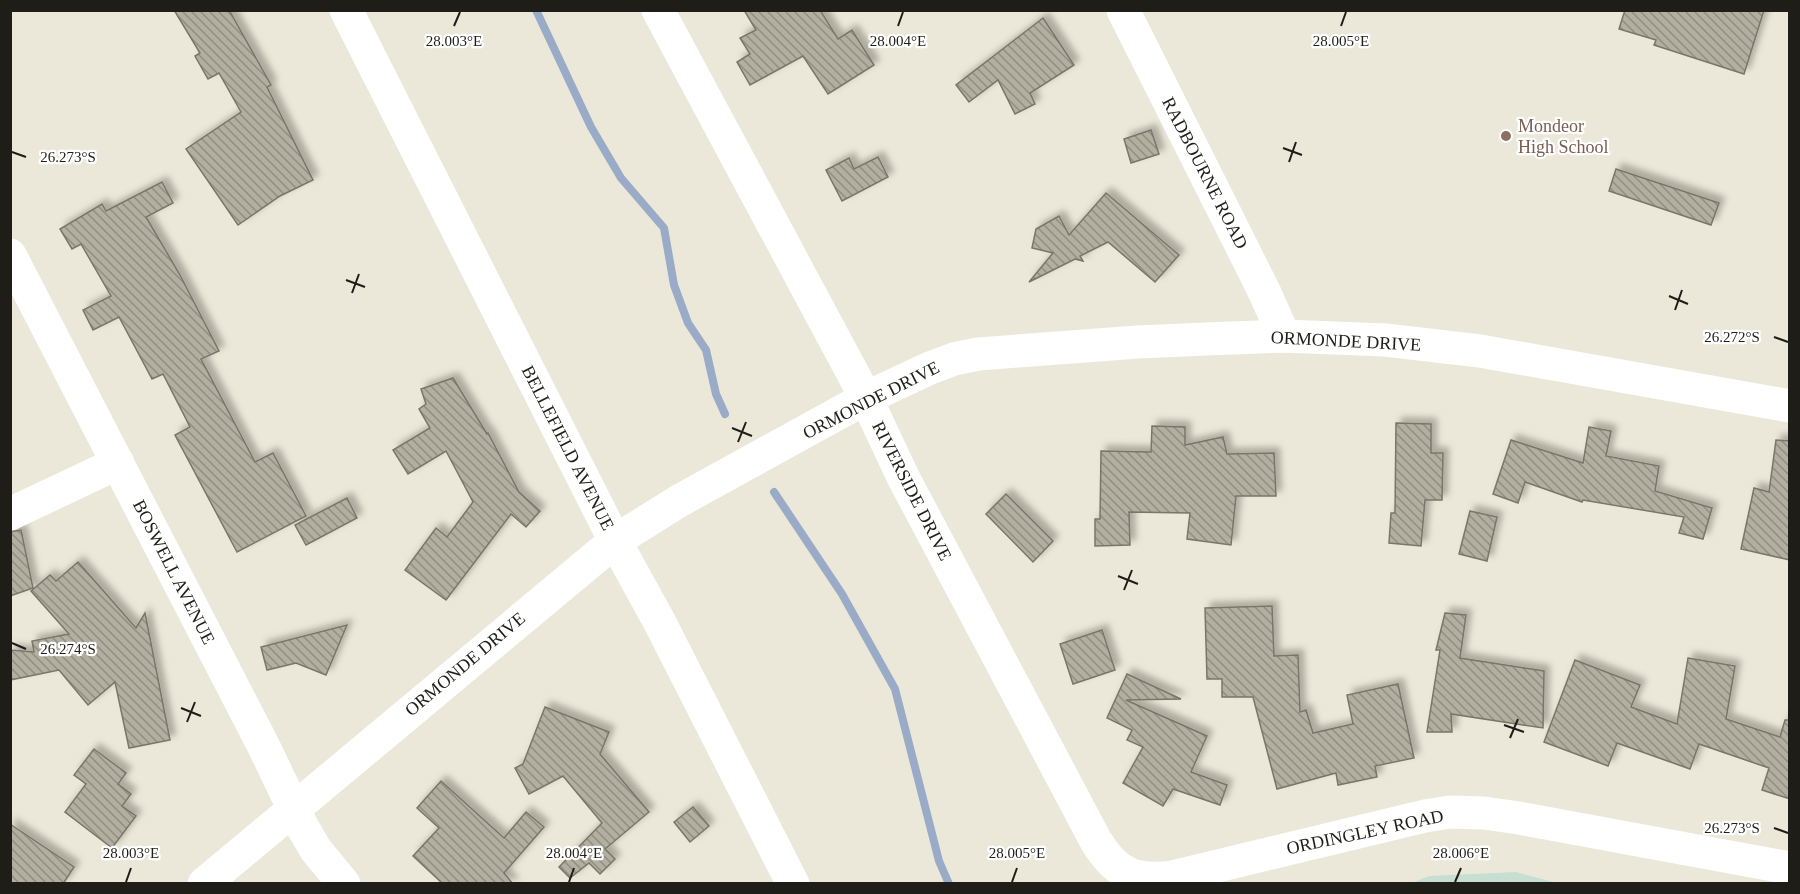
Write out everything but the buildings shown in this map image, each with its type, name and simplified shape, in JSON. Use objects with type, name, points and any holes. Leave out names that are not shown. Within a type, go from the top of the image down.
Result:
[{"type":"street","name":"BELLEFIELD AVENUE","points":[[346,10],[615,541],[659,621],[793,884]]},
{"type":"street","name":"RIVERSIDE DRIVE","points":[[658,10],[866,398],[903,477],[1096,841],[1105,856],[1122,871]]},
{"type":"street","name":"RADBOURNE ROAD","points":[[1123,10],[1254,271],[1284,336]]},
{"type":"street","name":"BOSWELL AVENUE","points":[[10,255],[293,809],[316,850],[344,884]]},
{"type":"street","name":"ORMONDE DRIVE","points":[[204,884],[615,541],[679,501],[866,398],[954,359],[978,354],[1138,342],[1284,336],[1384,340],[1480,351],[1790,406]]},
{"type":"street","points":[[10,514],[118,463]]},
{"type":"street","name":"ORDINGLEY ROAD","points":[[1122,871],[1136,878],[1172,877],[1396,822],[1450,813],[1484,813],[1519,818],[1790,868]]},
{"type":"green space","points":[[1516,872],[1557,883],[1412,883],[1429,876]]},
{"type":"waterway","points":[[536,10],[591,127],[621,178],[664,228],[674,285],[688,323],[706,350],[716,394],[725,414]]},
{"type":"waterway","points":[[774,492],[842,594],[895,689],[939,861],[949,884]]},
{"type":"place","name":"Mondeor High School","points":[[1506,136]]}]
